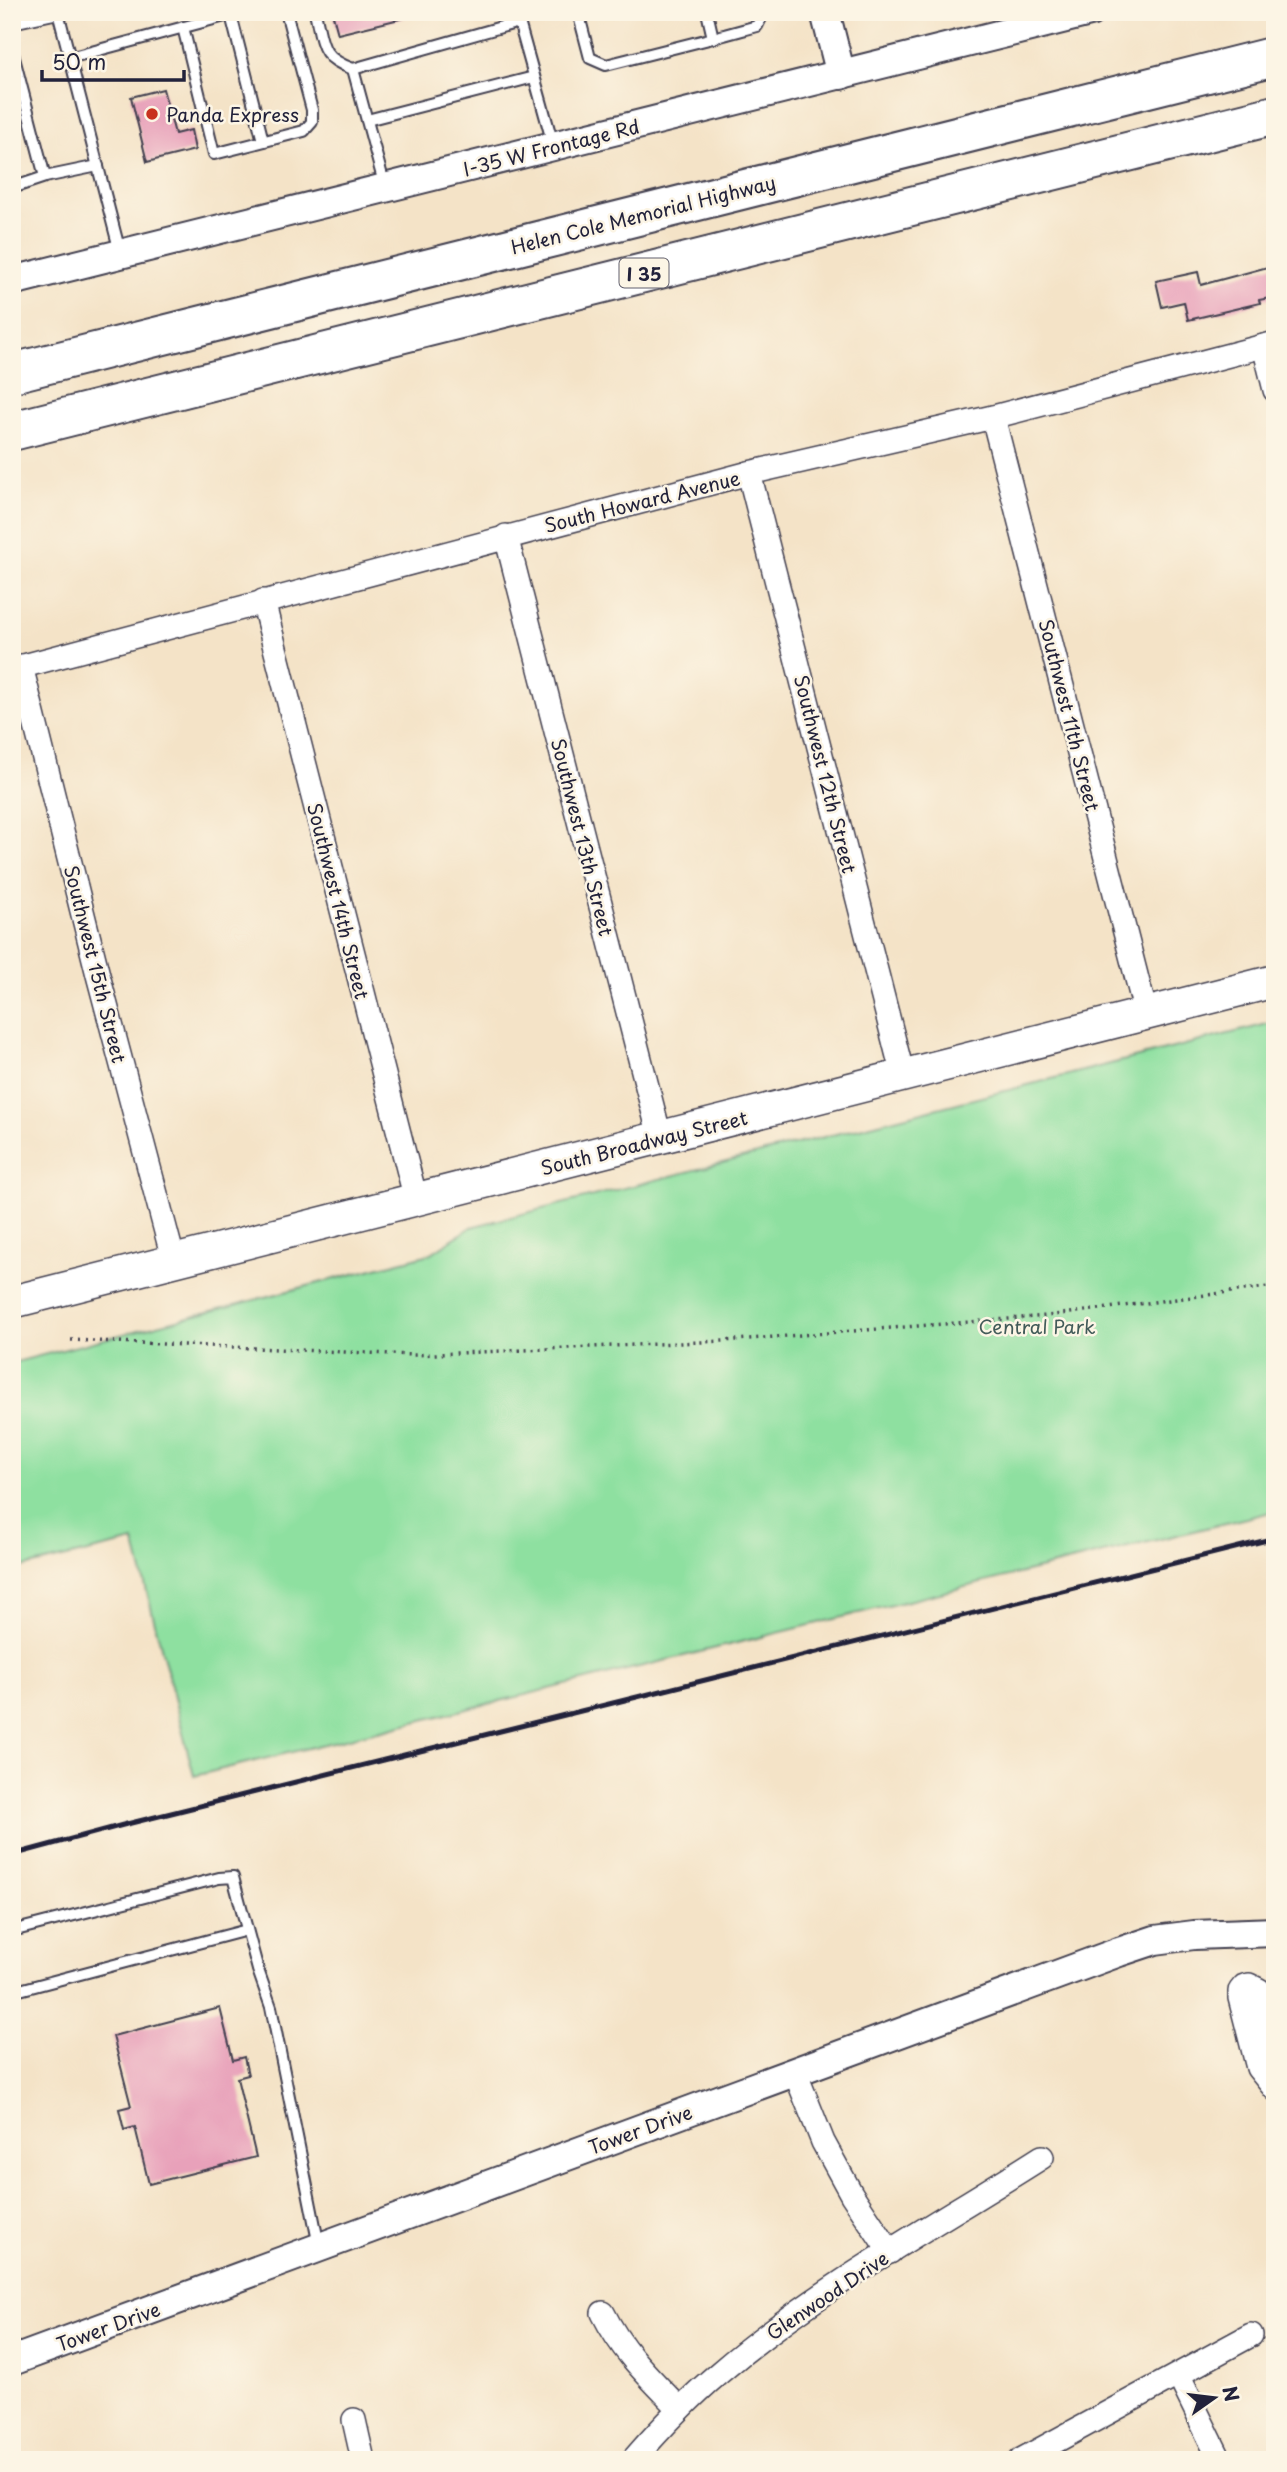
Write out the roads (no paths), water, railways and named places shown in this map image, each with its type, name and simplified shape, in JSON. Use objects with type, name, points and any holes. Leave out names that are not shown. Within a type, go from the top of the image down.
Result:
[{"type":"highway","name":"Helen Cole Memorial Highway","points":[[12,373],[1275,56]]},
{"type":"highway","name":"I 35","points":[[12,431],[1275,115]]},
{"type":"main road","name":"South Broadway Street","points":[[12,1302],[1275,981]]},
{"type":"street","points":[[824,12],[841,75]]},
{"type":"street","name":"I-35 W Frontage Rd","points":[[12,281],[1090,12]]},
{"type":"street","points":[[1269,345],[1275,390]]},
{"type":"street","name":"South Howard Avenue","points":[[16,667],[749,473],[993,417],[1269,345]]},
{"type":"street","name":"Southwest 11th Street","points":[[993,417],[1146,1014]]},
{"type":"street","name":"Southwest 12th Street","points":[[749,473],[903,1076]]},
{"type":"street","name":"Southwest 13th Street","points":[[506,536],[660,1137]]},
{"type":"street","name":"Southwest 14th Street","points":[[263,601],[416,1200]]},
{"type":"street","name":"Southwest 15th Street","points":[[16,667],[174,1262]]},
{"type":"street","name":"Tower Drive","points":[[12,2361],[1155,1940],[1275,1931]]},
{"type":"street","points":[[1275,2050],[1259,1990],[1249,1985],[1244,1986],[1240,1991],[1240,1998],[1258,2068],[1275,2089]]},
{"type":"street","points":[[794,2072],[823,2142],[852,2195],[890,2252]]},
{"type":"street","name":"Glenwood Drive","points":[[633,2460],[680,2409],[720,2372],[774,2330],[890,2252],[1042,2157]]},
{"type":"street","points":[[603,2313],[616,2340],[680,2409]]},
{"type":"street","points":[[1021,2460],[1251,2335]]},
{"type":"street","points":[[1179,2376],[1220,2460]]},
{"type":"street","points":[[354,2420],[363,2460]]},
{"type":"lane","points":[[12,23],[58,12],[121,254]]},
{"type":"lane","points":[[183,27],[214,153],[304,131],[312,122],[312,110],[286,12]]},
{"type":"lane","points":[[315,12],[325,51],[335,62],[353,69],[519,22],[554,147]]},
{"type":"lane","points":[[578,12],[590,58],[606,65],[757,26],[764,12]]},
{"type":"lane","points":[[706,12],[713,38]]},
{"type":"lane","points":[[69,58],[235,13],[263,141]]},
{"type":"lane","points":[[12,50],[45,177]]},
{"type":"lane","points":[[353,69],[385,188]]},
{"type":"lane","points":[[367,120],[534,77]]},
{"type":"lane","points":[[12,187],[98,166]]},
{"type":"lane","points":[[12,1931],[219,1878],[233,1877],[271,2007],[320,2248]]},
{"type":"lane","points":[[12,1992],[247,1930]]},
{"type":"railway","points":[[12,1855],[1275,1538]]},
{"type":"place","name":"Panda Express","points":[[152,114]]},
{"type":"park label","name":"Central Park","points":[[1037,1326]]}]
